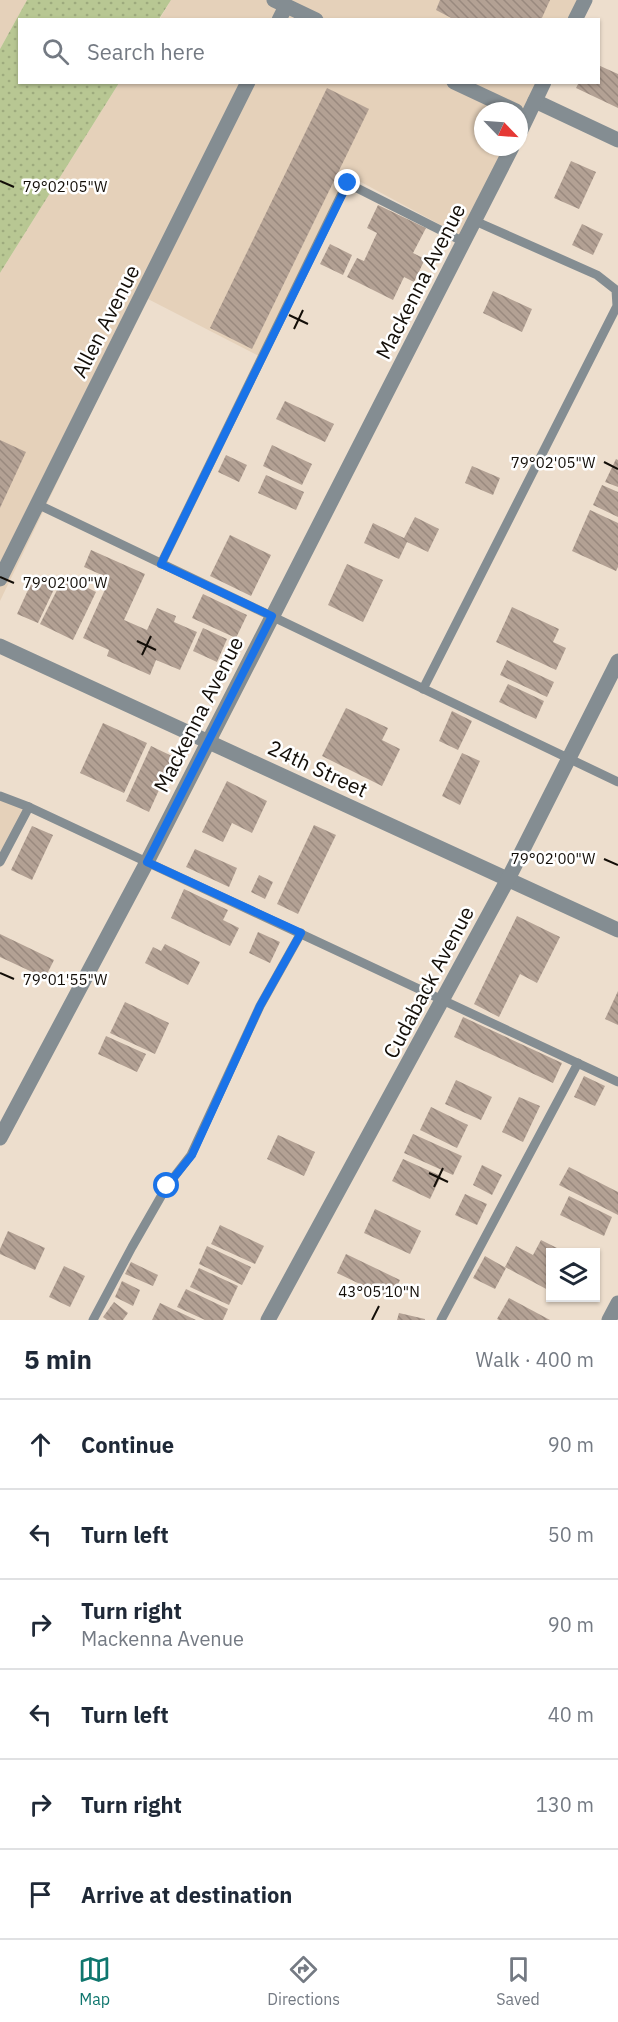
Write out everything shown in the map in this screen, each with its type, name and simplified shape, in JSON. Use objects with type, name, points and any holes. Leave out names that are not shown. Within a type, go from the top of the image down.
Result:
[{"type":"street","points":[[576,18],[585,0]]},
{"type":"street","points":[[280,8],[310,18]]},
{"type":"street","name":"Allen Avenue","points":[[0,579],[247,84]]},
{"type":"street","points":[[458,84],[497,102]]},
{"type":"street","points":[[528,107],[535,101],[543,84]]},
{"type":"street","points":[[535,101],[618,140]]},
{"type":"street","name":"Mackenna Avenue","points":[[0,1138],[147,862],[508,156]]},
{"type":"street","name":"24th Street","points":[[0,646],[618,930]]},
{"type":"street","name":"Cudaback Avenue","points":[[268,1320],[508,879],[618,661]]},
{"type":"street","points":[[609,1320],[618,1303]]},
{"type":"lane","points":[[161,564],[348,183],[464,242]]},
{"type":"lane","points":[[423,689],[617,306],[616,290],[597,275],[475,221]]},
{"type":"lane","points":[[37,504],[618,782]]},
{"type":"lane","points":[[0,796],[29,807],[618,1082]]},
{"type":"lane","points":[[0,862],[29,807]]},
{"type":"lane","points":[[93,1320],[167,1186],[192,1155],[260,1006],[301,933]]},
{"type":"lane","points":[[441,1320],[578,1064]]},
{"type":"shaded area","points":[[0,0],[27,0],[0,49]]},
{"type":"shaded area","points":[[171,0],[579,0],[571,18],[160,18]]},
{"type":"shaded area","points":[[118,84],[538,84],[528,105],[528,102],[474,102],[474,156],[503,156],[463,237],[346,174],[259,356],[146,298],[0,601],[0,273]]},
{"type":"shaded area","points":[[0,797],[30,812],[0,868]]},
{"type":"green space","points":[[27,0],[171,0],[160,18],[18,18],[18,84],[118,84],[0,273],[0,49]]},
{"type":"building","points":[[440,0],[550,0],[542,18],[451,18],[436,10]]},
{"type":"building","points":[[600,66],[618,74],[618,108],[576,88],[578,84],[600,84]]},
{"type":"building","points":[[327,88],[369,109],[252,349],[210,328]]},
{"type":"building","points":[[571,161],[596,172],[579,209],[554,198]]},
{"type":"building","points":[[378,205],[426,228],[413,253],[425,259],[414,282],[404,277],[393,300],[347,277],[357,258],[364,261],[377,233],[367,228]]},
{"type":"building","points":[[582,224],[603,234],[593,255],[572,245]]},
{"type":"building","points":[[330,244],[352,255],[343,275],[320,264]]},
{"type":"building","points":[[493,291],[532,309],[522,332],[483,313]]},
{"type":"building","points":[[285,401],[334,424],[325,442],[276,419]]},
{"type":"building","points":[[0,440],[26,452],[0,508]]},
{"type":"building","points":[[272,445],[312,464],[302,485],[263,466]]},
{"type":"building","points":[[226,455],[247,465],[239,482],[218,472]]},
{"type":"building","points":[[616,459],[618,460],[618,487],[605,482]]},
{"type":"building","points":[[472,466],[500,478],[493,495],[465,483]]},
{"type":"building","points":[[266,475],[304,492],[296,510],[258,493]]},
{"type":"building","points":[[602,485],[618,492],[618,517],[593,505]]},
{"type":"building","points":[[590,510],[618,523],[618,567],[616,571],[572,551]]},
{"type":"building","points":[[415,517],[439,529],[428,552],[407,542],[399,559],[364,543],[373,523],[404,538]]},
{"type":"building","points":[[230,535],[271,555],[251,596],[210,576]]},
{"type":"building","points":[[91,550],[145,574],[124,620],[147,630],[157,608],[176,616],[174,622],[197,632],[180,670],[156,660],[150,675],[107,656],[109,650],[83,638],[108,583],[102,580],[104,576],[84,567]]},
{"type":"building","points":[[347,564],[383,580],[363,622],[328,605]]},
{"type":"building","points":[[64,576],[96,592],[73,640],[40,624]]},
{"type":"building","points":[[34,577],[55,587],[38,623],[17,614]]},
{"type":"building","points":[[203,594],[247,615],[236,638],[192,618]]},
{"type":"building","points":[[512,607],[559,629],[553,642],[566,648],[556,670],[496,642]]},
{"type":"building","points":[[203,628],[227,639],[217,662],[193,651]]},
{"type":"building","points":[[507,660],[554,682],[547,697],[500,675]]},
{"type":"building","points":[[508,684],[544,701],[536,719],[499,702]]},
{"type":"building","points":[[346,708],[388,728],[382,740],[400,749],[382,786],[322,756]]},
{"type":"building","points":[[452,711],[472,721],[458,750],[439,741]]},
{"type":"building","points":[[103,723],[147,743],[124,793],[80,773]]},
{"type":"building","points":[[151,746],[174,757],[149,812],[126,801]]},
{"type":"building","points":[[462,753],[480,761],[460,805],[442,796]]},
{"type":"building","points":[[227,781],[267,801],[252,833],[232,823],[223,842],[202,832]]},
{"type":"building","points":[[314,825],[336,835],[298,914],[277,904]]},
{"type":"building","points":[[32,826],[53,835],[32,880],[11,870]]},
{"type":"building","points":[[195,849],[237,868],[229,887],[186,867]]},
{"type":"building","points":[[259,875],[273,882],[265,899],[251,892]]},
{"type":"building","points":[[184,889],[228,910],[223,920],[239,928],[230,946],[171,918]]},
{"type":"building","points":[[517,916],[560,937],[537,983],[520,974],[499,1017],[474,1004]]},
{"type":"building","points":[[258,932],[280,942],[270,963],[249,953]]},
{"type":"building","points":[[0,934],[54,960],[45,978],[0,957]]},
{"type":"building","points":[[165,944],[200,962],[188,985],[145,963],[153,947],[161,951]]},
{"type":"building","points":[[618,991],[618,1025],[605,1019]]},
{"type":"building","points":[[125,1002],[169,1023],[155,1054],[110,1033]]},
{"type":"building","points":[[463,1017],[562,1063],[553,1083],[454,1037]]},
{"type":"building","points":[[106,1036],[146,1054],[137,1072],[98,1054]]},
{"type":"building","points":[[584,1076],[605,1086],[595,1106],[574,1097]]},
{"type":"building","points":[[456,1080],[492,1097],[481,1120],[445,1104]]},
{"type":"building","points":[[519,1097],[540,1106],[523,1142],[502,1132]]},
{"type":"building","points":[[431,1107],[468,1125],[457,1148],[420,1130]]},
{"type":"building","points":[[413,1134],[462,1156],[453,1175],[404,1153]]},
{"type":"building","points":[[278,1135],[315,1152],[304,1176],[267,1159]]},
{"type":"building","points":[[403,1159],[441,1176],[430,1199],[392,1181]]},
{"type":"building","points":[[482,1165],[502,1175],[492,1195],[473,1185]]},
{"type":"building","points":[[569,1167],[618,1192],[618,1215],[559,1185]]},
{"type":"building","points":[[465,1194],[487,1204],[477,1225],[455,1215]]},
{"type":"building","points":[[569,1196],[612,1217],[604,1236],[560,1215]]},
{"type":"building","points":[[375,1209],[421,1231],[410,1254],[364,1233]]},
{"type":"building","points":[[220,1225],[264,1246],[255,1264],[211,1244]]},
{"type":"building","points":[[8,1231],[45,1248],[35,1270],[0,1254]]},
{"type":"building","points":[[541,1240],[557,1248],[546,1248],[546,1289],[505,1267],[516,1246],[533,1255]]},
{"type":"building","points":[[207,1246],[251,1267],[242,1285],[199,1264]]},
{"type":"building","points":[[346,1254],[400,1280],[391,1299],[337,1273]]},
{"type":"building","points":[[485,1256],[506,1268],[495,1289],[473,1278]]},
{"type":"building","points":[[131,1262],[158,1275],[153,1286],[125,1274]]},
{"type":"building","points":[[64,1266],[85,1276],[70,1307],[49,1297]]},
{"type":"building","points":[[199,1268],[238,1286],[229,1305],[190,1287]]},
{"type":"building","points":[[122,1281],[140,1290],[133,1306],[115,1297]]},
{"type":"building","points":[[186,1289],[228,1309],[223,1320],[205,1320],[177,1307]]},
{"type":"building","points":[[509,1298],[550,1320],[497,1319]]},
{"type":"building","points":[[114,1302],[128,1313],[123,1320],[107,1320],[103,1317]]},
{"type":"building","points":[[160,1303],[196,1320],[152,1320]]},
{"type":"building","points":[[399,1313],[425,1319],[425,1320],[397,1320]]},
{"type":"route","points":[[167,1186],[192,1155],[260,1006],[301,933],[147,862],[272,616],[161,564],[348,183]]}]
